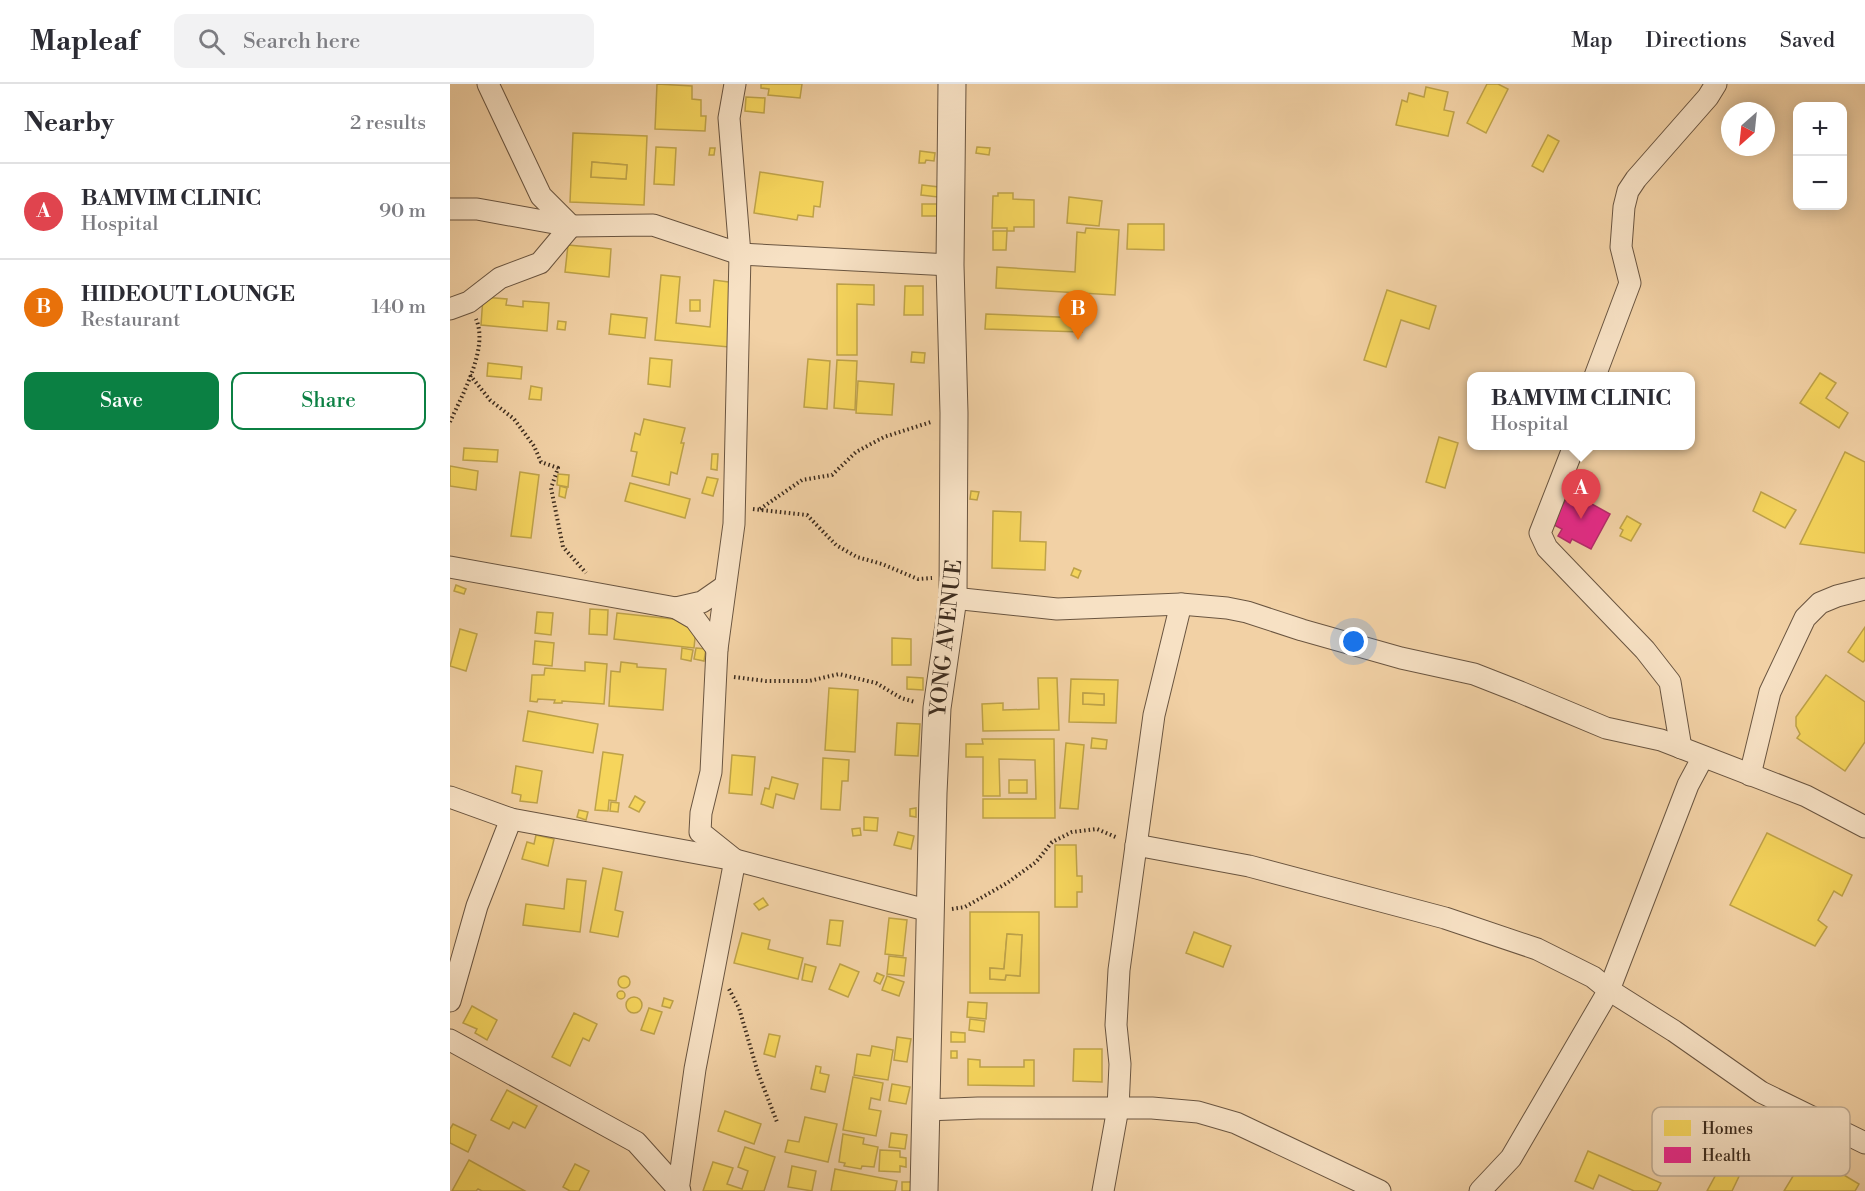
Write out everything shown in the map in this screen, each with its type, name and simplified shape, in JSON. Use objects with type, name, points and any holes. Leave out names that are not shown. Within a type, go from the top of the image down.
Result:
[{"type":"street","points":[[488,84],[541,196],[571,226]]},
{"type":"street","points":[[735,84],[729,118],[740,254],[734,524],[717,649],[711,772],[701,813],[700,832],[735,860]]},
{"type":"street","name":"YONG AVENUE","points":[[924,1191],[937,708],[953,587],[954,413],[950,265],[952,84]]},
{"type":"street","points":[[1597,372],[1630,283],[1621,247],[1624,207],[1628,191],[1708,97],[1716,84]]},
{"type":"street","points":[[450,209],[477,209],[571,226],[653,225],[740,254],[950,265]]},
{"type":"street","points":[[459,306],[500,278],[540,263],[571,226]]},
{"type":"street","points":[[1572,450],[1540,533],[1547,548],[1645,650],[1670,682],[1681,748]]},
{"type":"street","points":[[450,567],[676,608],[695,620],[717,649]]},
{"type":"street","points":[[676,608],[702,602],[725,586]]},
{"type":"street","points":[[953,587],[1057,609],[1181,604],[1248,612],[1357,645],[1474,674],[1606,728],[1661,740],[1806,796],[1865,827]]},
{"type":"street","points":[[1750,775],[1770,692],[1805,618],[1820,603],[1865,589]]},
{"type":"street","points":[[1104,1191],[1118,1108],[1120,1064],[1116,1025],[1119,970],[1155,715],[1181,604]]},
{"type":"street","points":[[1480,1191],[1511,1158],[1609,990],[1688,785],[1703,758]]},
{"type":"street","points":[[450,797],[511,819],[735,860],[930,911]]},
{"type":"street","points":[[450,1001],[477,906],[511,819]]},
{"type":"street","points":[[1136,845],[1248,866],[1445,918],[1537,949],[1593,977],[1609,990],[1674,1030],[1761,1092],[1792,1107]]},
{"type":"street","points":[[679,1191],[695,1069],[735,860]]},
{"type":"street","points":[[450,1040],[636,1142],[679,1191]]},
{"type":"street","points":[[926,1110],[1170,1109],[1217,1116],[1380,1191]]},
{"type":"street","points":[[1850,1136],[1865,1143]]},
{"type":"path","points":[[450,422],[480,345],[478,324],[459,306]]},
{"type":"path","points":[[470,375],[490,400],[514,419],[534,446],[541,462],[558,468],[551,488],[562,547],[582,568],[600,594]]},
{"type":"path","points":[[759,510],[802,480],[832,475],[856,452],[884,437],[954,413]]},
{"type":"path","points":[[734,524],[749,509],[807,515],[836,545],[857,558],[882,564],[918,579],[953,587]]},
{"type":"path","points":[[716,674],[766,681],[809,681],[839,675],[876,683],[901,698],[937,708]]},
{"type":"path","points":[[930,911],[965,908],[1007,883],[1036,862],[1052,842],[1072,832],[1097,829],[1136,845]]},
{"type":"path","points":[[715,962],[739,1008],[758,1073],[777,1122]]},
{"type":"building: Homes","points":[[657,84],[692,86],[692,99],[701,100],[701,116],[706,116],[705,131],[655,129]]},
{"type":"building: Homes","points":[[761,84],[802,84],[800,98],[768,95],[769,89],[761,88]]},
{"type":"building: Homes","points":[[1487,84],[1498,84],[1508,89],[1486,133],[1467,123]]},
{"type":"building: Homes","points":[[1426,87],[1448,92],[1444,110],[1454,112],[1448,136],[1396,125],[1402,100],[1407,102],[1409,93],[1424,97]]},
{"type":"building: Homes","points":[[746,97],[765,98],[764,113],[745,111]]},
{"type":"building: Homes","points":[[573,133],[647,136],[644,205],[570,202]],"holes":[[[592,162],[627,165],[626,179],[591,177]]]},
{"type":"building: Homes","points":[[1548,135],[1559,141],[1543,172],[1532,166]]},
{"type":"building: Homes","points":[[656,147],[676,148],[674,185],[654,184]]},
{"type":"building: Homes","points":[[977,147],[990,148],[989,155],[976,153]]},
{"type":"building: Homes","points":[[710,148],[715,148],[714,155],[709,155]]},
{"type":"building: Homes","points":[[920,151],[935,153],[934,161],[926,160],[925,163],[919,163]]},
{"type":"building: Homes","points":[[592,162],[627,165],[626,179],[591,177]]},
{"type":"building: Homes","points":[[760,172],[823,182],[820,207],[814,206],[813,217],[798,215],[797,220],[754,213]]},
{"type":"building: Homes","points":[[922,185],[939,187],[938,197],[921,195]]},
{"type":"building: Homes","points":[[998,193],[1013,193],[1013,199],[1034,200],[1034,227],[1014,227],[1014,231],[1007,231],[1007,228],[992,228],[993,196],[998,196]]},
{"type":"building: Homes","points":[[1069,197],[1102,201],[1099,226],[1067,223]]},
{"type":"building: Homes","points":[[922,204],[937,204],[937,216],[922,216]]},
{"type":"building: Homes","points":[[1128,224],[1164,224],[1164,250],[1127,249]]},
{"type":"building: Homes","points":[[1086,228],[1119,230],[1115,295],[996,288],[997,267],[1075,272],[1077,232],[1085,233]]},
{"type":"building: Homes","points":[[993,231],[1007,231],[1006,250],[993,250]]},
{"type":"building: Homes","points":[[568,245],[611,249],[609,277],[565,272]]},
{"type":"building: Homes","points":[[661,275],[680,277],[676,323],[710,327],[714,280],[736,283],[729,347],[655,340]]},
{"type":"building: Homes","points":[[837,284],[874,285],[874,305],[857,304],[857,355],[837,355]]},
{"type":"building: Homes","points":[[905,286],[923,286],[923,315],[904,315]]},
{"type":"building: Homes","points":[[1387,290],[1436,306],[1429,329],[1401,320],[1386,367],[1364,360]]},
{"type":"building: Homes","points":[[483,297],[507,299],[506,305],[523,307],[523,301],[549,303],[547,331],[481,325]]},
{"type":"building: Homes","points":[[690,300],[700,300],[700,311],[690,311]]},
{"type":"building: Homes","points":[[611,314],[647,318],[645,338],[609,334]]},
{"type":"building: Homes","points":[[986,314],[1082,318],[1082,332],[985,329]]},
{"type":"building: Homes","points":[[558,321],[566,322],[565,330],[557,329]]},
{"type":"building: Homes","points":[[912,352],[925,353],[924,363],[911,362]]},
{"type":"building: Homes","points":[[650,358],[672,360],[670,387],[648,384]]},
{"type":"building: Homes","points":[[808,359],[830,361],[827,409],[804,407]]},
{"type":"building: Homes","points":[[837,360],[857,361],[855,410],[834,408]]},
{"type":"building: Homes","points":[[488,363],[522,367],[521,379],[487,376]]},
{"type":"building: Homes","points":[[1820,373],[1836,383],[1826,398],[1848,413],[1839,428],[1800,403]]},
{"type":"building: Homes","points":[[858,381],[894,384],[892,415],[856,413]]},
{"type":"building: Homes","points":[[531,386],[542,388],[541,400],[529,399]]},
{"type":"building: Homes","points":[[644,419],[685,428],[677,474],[671,472],[669,485],[632,476],[637,452],[631,451],[635,433],[640,435]]},
{"type":"building: Homes","points":[[1439,437],[1458,443],[1445,488],[1426,482]]},
{"type":"building: Homes","points":[[464,448],[498,450],[497,462],[463,460]]},
{"type":"building: Homes","points":[[1845,452],[1865,462],[1865,553],[1800,544]]},
{"type":"building: Homes","points":[[712,454],[718,454],[717,470],[711,469]]},
{"type":"building: Homes","points":[[450,466],[478,471],[476,490],[450,486]]},
{"type":"building: Homes","points":[[520,472],[539,475],[531,538],[511,536]]},
{"type":"building: Homes","points":[[558,474],[569,475],[568,487],[557,485]]},
{"type":"building: Homes","points":[[707,477],[718,479],[713,496],[702,493]]},
{"type":"building: Homes","points":[[630,483],[690,499],[685,518],[625,501]]},
{"type":"building: Homes","points":[[560,486],[567,488],[565,498],[559,496]]},
{"type":"building: Homes","points":[[971,491],[979,492],[977,500],[970,499]]},
{"type":"building: Homes","points":[[1761,492],[1796,510],[1785,528],[1753,511]]},
{"type":"building: Homes","points":[[993,511],[1021,512],[1020,541],[1046,542],[1045,570],[992,568]]},
{"type":"building: Homes","points":[[1627,516],[1641,524],[1631,541],[1620,536],[1623,530],[1620,528]]},
{"type":"building: Homes","points":[[1074,568],[1081,571],[1078,578],[1071,575]]},
{"type":"building: Homes","points":[[456,585],[466,589],[464,594],[454,591]]},
{"type":"building: Homes","points":[[590,609],[608,610],[607,635],[589,634]]},
{"type":"building: Homes","points":[[537,612],[553,613],[551,635],[535,633]]},
{"type":"building: Homes","points":[[617,613],[682,620],[696,628],[694,648],[614,639]]},
{"type":"building: Homes","points":[[1865,627],[1865,660],[1863,662],[1848,652]]},
{"type":"building: Homes","points":[[460,629],[477,634],[466,671],[450,666]]},
{"type":"building: Homes","points":[[892,638],[911,639],[911,665],[892,665]]},
{"type":"building: Homes","points":[[535,641],[554,643],[552,666],[533,664]]},
{"type":"building: Homes","points":[[682,648],[693,650],[691,661],[681,659]]},
{"type":"building: Homes","points":[[696,648],[706,649],[704,661],[694,659]]},
{"type":"building: Homes","points":[[585,662],[607,664],[604,704],[562,701],[562,703],[554,703],[555,700],[538,699],[537,702],[530,701],[532,675],[544,675],[545,668],[585,671]]},
{"type":"building: Homes","points":[[621,662],[637,664],[637,667],[666,669],[663,710],[609,706],[611,671],[620,672]]},
{"type":"building: Homes","points":[[1826,675],[1865,702],[1865,742],[1845,771],[1797,738],[1800,734],[1796,726],[1796,717]]},
{"type":"building: Homes","points":[[907,677],[923,678],[923,690],[907,689]]},
{"type":"building: Homes","points":[[1038,678],[1057,678],[1059,730],[983,731],[982,704],[1003,703],[1003,710],[1039,709]]},
{"type":"building: Homes","points":[[1071,679],[1118,680],[1116,723],[1069,722]],"holes":[[[1083,693],[1104,694],[1104,705],[1083,704]]]},
{"type":"building: Homes","points":[[829,688],[858,690],[855,752],[825,750]]},
{"type":"building: Homes","points":[[1083,693],[1104,694],[1104,705],[1083,704]]},
{"type":"building: Homes","points":[[528,711],[598,724],[593,753],[523,741]]},
{"type":"building: Homes","points":[[897,723],[920,724],[918,756],[895,755]]},
{"type":"building: Homes","points":[[1092,738],[1107,740],[1106,749],[1091,748]]},
{"type":"building: Homes","points":[[982,739],[1054,739],[1055,818],[983,818],[983,799],[1036,799],[1035,760],[999,759],[1000,796],[983,796],[983,757],[966,757],[966,744],[983,744]]},
{"type":"building: Homes","points":[[1066,743],[1084,745],[1078,809],[1060,808]]},
{"type":"building: Homes","points":[[603,752],[623,755],[616,801],[609,800],[608,811],[595,810]]},
{"type":"building: Homes","points":[[732,755],[755,757],[752,795],[729,793]]},
{"type":"building: Homes","points":[[823,758],[849,760],[848,781],[842,781],[840,810],[821,809]]},
{"type":"building: Homes","points":[[516,766],[542,771],[537,803],[520,801],[521,795],[512,793]]},
{"type":"building: Homes","points":[[772,777],[798,784],[794,799],[776,794],[773,808],[761,804],[765,788],[769,789]]},
{"type":"building: Homes","points":[[1009,780],[1027,780],[1027,793],[1009,793]]},
{"type":"building: Homes","points":[[635,796],[645,802],[639,812],[629,807]]},
{"type":"building: Homes","points":[[611,802],[619,803],[618,812],[610,811]]},
{"type":"building: Homes","points":[[916,808],[916,817],[910,816],[910,809]]},
{"type":"building: Homes","points":[[579,810],[588,812],[586,820],[577,817]]},
{"type":"building: Homes","points":[[864,817],[878,818],[877,831],[864,830]]},
{"type":"building: Homes","points":[[860,828],[861,835],[853,836],[852,829]]},
{"type":"building: Homes","points":[[898,832],[914,836],[911,849],[894,845]]},
{"type":"building: Homes","points":[[1767,833],[1852,875],[1842,896],[1834,891],[1818,920],[1827,927],[1815,946],[1730,905]]},
{"type":"building: Homes","points":[[536,835],[554,839],[548,866],[522,859],[527,842],[534,844]]},
{"type":"building: Homes","points":[[1055,845],[1076,845],[1077,876],[1082,876],[1082,892],[1077,892],[1077,907],[1055,907]]},
{"type":"building: Homes","points":[[603,868],[622,872],[615,910],[623,912],[618,937],[590,932]]},
{"type":"building: Homes","points":[[567,879],[586,881],[580,932],[523,925],[526,904],[564,909]]},
{"type":"building: Homes","points":[[763,898],[768,905],[759,910],[754,904]]},
{"type":"building: Homes","points":[[970,912],[1039,912],[1039,993],[970,993]],"holes":[[[1007,934],[1022,935],[1020,976],[1006,975],[1005,980],[990,979],[990,968],[1004,969]]]},
{"type":"building: Homes","points":[[889,918],[907,920],[903,956],[885,954]]},
{"type":"building: Homes","points":[[830,920],[843,921],[840,946],[827,944]]},
{"type":"building: Homes","points":[[1194,932],[1231,946],[1223,967],[1186,953]]},
{"type":"building: Homes","points":[[742,933],[770,940],[768,949],[803,958],[798,979],[734,963]]},
{"type":"building: Homes","points":[[1007,934],[1022,935],[1020,976],[1006,975],[1005,980],[990,979],[990,968],[1004,969]]},
{"type":"building: Homes","points":[[889,956],[906,958],[904,976],[887,974]]},
{"type":"building: Homes","points":[[805,964],[816,967],[812,982],[802,980]]},
{"type":"building: Homes","points":[[840,964],[859,972],[848,997],[829,989]]},
{"type":"building: Homes","points":[[877,973],[884,976],[880,984],[874,981]]},
{"type":"building: Homes","points":[[626,976],[630,982],[626,988],[622,988],[618,980]]},
{"type":"building: Homes","points":[[887,976],[904,982],[899,996],[882,990]]},
{"type":"building: Homes","points":[[621,991],[625,995],[621,999],[617,995]]},
{"type":"building: Homes","points":[[634,997],[640,999],[642,1005],[640,1011],[634,1013],[628,1011],[626,1005],[628,999]]},
{"type":"building: Homes","points":[[664,998],[673,1001],[670,1008],[662,1006]]},
{"type":"building: Homes","points":[[968,1002],[987,1003],[986,1019],[967,1017]]},
{"type":"building: Homes","points":[[472,1006],[497,1020],[487,1040],[475,1033],[477,1029],[463,1023]]},
{"type":"building: Homes","points":[[649,1008],[662,1012],[654,1034],[641,1030]]},
{"type":"building: Homes","points":[[574,1013],[597,1024],[589,1041],[583,1038],[570,1066],[552,1057]]},
{"type":"building: Homes","points":[[970,1019],[985,1021],[984,1032],[969,1030]]},
{"type":"building: Homes","points":[[951,1032],[965,1033],[965,1042],[951,1042]]},
{"type":"building: Homes","points":[[769,1034],[780,1036],[775,1057],[764,1054]]},
{"type":"building: Homes","points":[[897,1037],[911,1039],[907,1062],[894,1060]]},
{"type":"building: Homes","points":[[872,1046],[893,1050],[888,1080],[854,1075],[857,1054],[870,1056]]},
{"type":"building: Homes","points":[[1074,1049],[1102,1049],[1102,1082],[1073,1081]]},
{"type":"building: Homes","points":[[951,1051],[957,1051],[957,1058],[951,1058]]},
{"type":"building: Homes","points":[[968,1059],[980,1060],[980,1067],[1024,1067],[1024,1060],[1034,1060],[1034,1086],[968,1085]]},
{"type":"building: Homes","points":[[816,1066],[821,1067],[820,1073],[829,1075],[825,1092],[811,1089]]},
{"type":"building: Homes","points":[[853,1077],[883,1083],[880,1100],[871,1098],[869,1109],[881,1111],[876,1136],[843,1130]]},
{"type":"building: Homes","points":[[892,1084],[910,1087],[906,1104],[889,1101]]},
{"type":"building: Homes","points":[[507,1090],[537,1106],[525,1128],[513,1122],[509,1129],[491,1120]]},
{"type":"building: Homes","points":[[725,1111],[761,1124],[754,1144],[718,1131]]},
{"type":"building: Homes","points":[[805,1117],[837,1124],[828,1162],[785,1152],[788,1140],[799,1142]]},
{"type":"building: Homes","points":[[453,1124],[476,1135],[468,1152],[450,1143],[450,1129]]},
{"type":"building: Homes","points":[[891,1133],[907,1135],[905,1149],[889,1147]]},
{"type":"building: Homes","points":[[843,1134],[864,1138],[863,1144],[878,1147],[874,1167],[862,1166],[861,1169],[844,1166],[845,1163],[839,1162]]},
{"type":"building: Homes","points":[[745,1147],[775,1157],[764,1191],[703,1191],[713,1162],[733,1168],[727,1184],[742,1189],[748,1171],[738,1167]]},
{"type":"building: Homes","points":[[880,1150],[900,1151],[900,1157],[906,1158],[906,1167],[900,1166],[900,1172],[879,1171]]},
{"type":"building: Homes","points":[[1588,1151],[1661,1183],[1657,1191],[1634,1191],[1599,1175],[1593,1189],[1575,1181]]},
{"type":"building: Homes","points":[[469,1160],[525,1191],[482,1191],[478,1189],[476,1191],[452,1191]]},
{"type":"building: Homes","points":[[575,1164],[589,1171],[579,1191],[570,1191],[563,1187]]},
{"type":"building: Homes","points":[[792,1166],[816,1171],[812,1191],[788,1187]]},
{"type":"building: Homes","points":[[835,1169],[897,1181],[895,1191],[831,1191]]},
{"type":"building: Homes","points":[[1715,1176],[1739,1176],[1732,1191],[1707,1191]]},
{"type":"building: Homes","points":[[1793,1176],[1846,1176],[1859,1184],[1855,1191],[1784,1191]]},
{"type":"building: Homes","points":[[902,1182],[913,1182],[913,1191],[902,1191]]},
{"type":"building: Health","points":[[1570,492],[1610,514],[1591,549],[1572,539],[1570,543],[1558,536],[1562,529],[1552,524]]},
{"type":"place","name":"HIDEOUT LOUNGE","points":[[1078,340]]},
{"type":"place","name":"BAMVIM CLINIC","points":[[1581,519]]}]
